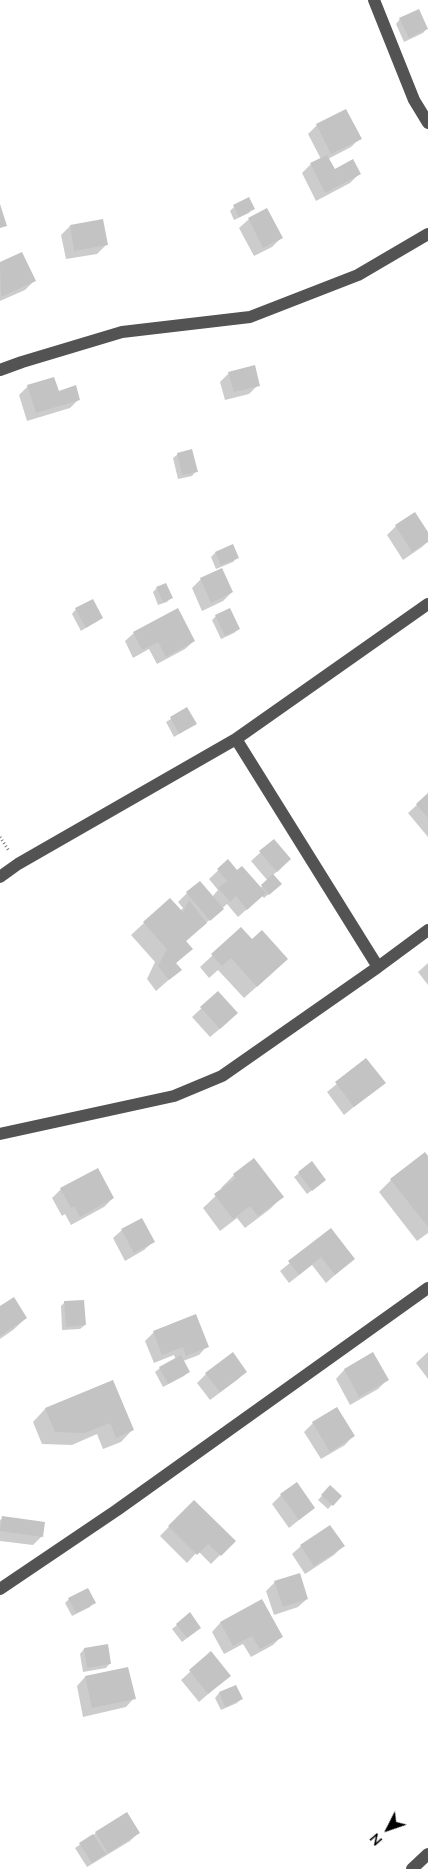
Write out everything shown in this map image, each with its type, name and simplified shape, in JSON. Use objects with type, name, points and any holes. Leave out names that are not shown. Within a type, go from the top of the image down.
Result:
[{"type":"street","points":[[374,0],[414,100],[428,123]]},
{"type":"street","points":[[0,370],[122,332],[250,317],[358,275],[428,234]]},
{"type":"street","points":[[0,877],[18,864],[236,739],[428,604]]},
{"type":"street","points":[[236,739],[378,967]]},
{"type":"street","points":[[0,1134],[174,1096],[222,1076],[428,930]]},
{"type":"street","points":[[0,1590],[117,1510],[428,1288]]},
{"type":"street","points":[[412,1869],[428,1854]]},
{"type":"building","points":[[419,9],[428,29],[409,38],[399,18]]},
{"type":"building","points":[[346,109],[362,139],[331,154],[316,124]]},
{"type":"building","points":[[327,155],[335,169],[353,159],[361,174],[325,193],[310,163]]},
{"type":"building","points":[[249,197],[255,209],[239,217],[233,205]]},
{"type":"building","points":[[0,204],[7,226],[0,228]]},
{"type":"building","points":[[267,208],[283,238],[263,248],[248,218]]},
{"type":"building","points":[[103,219],[108,245],[74,251],[70,225]]},
{"type":"building","points":[[22,252],[36,281],[1,297],[0,262]]},
{"type":"building","points":[[255,365],[260,386],[234,392],[228,372]]},
{"type":"building","points":[[54,377],[59,391],[76,385],[80,400],[36,413],[27,385]]},
{"type":"building","points":[[192,449],[198,472],[182,475],[177,453]]},
{"type":"building","points":[[415,512],[428,532],[428,542],[412,552],[395,525]]},
{"type":"building","points":[[233,544],[239,558],[221,565],[215,552]]},
{"type":"building","points":[[222,568],[233,592],[211,603],[200,578]]},
{"type":"building","points":[[166,583],[173,598],[163,602],[156,587]]},
{"type":"building","points":[[93,599],[103,618],[86,628],[75,608]]},
{"type":"building","points":[[178,608],[195,641],[166,657],[158,642],[142,650],[133,632]]},
{"type":"building","points":[[230,608],[240,629],[225,636],[215,615]]},
{"type":"building","points":[[187,707],[197,724],[179,734],[170,717]]},
{"type":"building","points":[[428,793],[428,818],[416,804]]},
{"type":"building","points":[[274,839],[291,859],[277,872],[259,851]]},
{"type":"building","points":[[228,859],[237,870],[242,866],[266,893],[247,910],[236,896],[230,902],[218,888],[227,881],[217,869]]},
{"type":"building","points":[[273,874],[282,884],[269,895],[261,885]]},
{"type":"building","points":[[200,881],[224,909],[210,921],[186,892]]},
{"type":"building","points":[[170,898],[183,912],[189,900],[207,923],[186,941],[193,949],[176,963],[182,970],[169,980],[158,966],[167,949],[143,922]]},
{"type":"building","points":[[241,927],[252,939],[262,930],[288,959],[257,987],[231,958],[222,966],[211,954]]},
{"type":"building","points":[[218,991],[238,1013],[220,1029],[200,1007]]},
{"type":"building","points":[[366,1058],[386,1083],[354,1107],[335,1082]]},
{"type":"building","points":[[425,1152],[428,1156],[428,1227],[390,1179]]},
{"type":"building","points":[[254,1158],[284,1197],[258,1216],[250,1206],[233,1219],[214,1194],[236,1178],[233,1174]]},
{"type":"building","points":[[312,1161],[326,1180],[312,1191],[298,1172]]},
{"type":"building","points":[[98,1168],[114,1198],[80,1217],[74,1206],[71,1208],[60,1188]]},
{"type":"building","points":[[142,1218],[155,1242],[134,1253],[121,1229]]},
{"type":"building","points":[[331,1228],[355,1259],[335,1275],[321,1257],[299,1275],[288,1261]]},
{"type":"building","points":[[14,1297],[27,1318],[0,1336],[0,1306]]},
{"type":"building","points":[[84,1300],[86,1325],[66,1327],[64,1301]]},
{"type":"building","points":[[196,1314],[209,1347],[186,1356],[183,1347],[162,1355],[153,1331]]},
{"type":"building","points":[[233,1352],[247,1372],[220,1392],[205,1373]]},
{"type":"building","points":[[373,1352],[389,1380],[359,1397],[344,1369]]},
{"type":"building","points":[[181,1355],[190,1372],[168,1384],[159,1367]]},
{"type":"building","points":[[113,1380],[134,1430],[116,1438],[110,1423],[85,1433],[55,1432],[45,1408]]},
{"type":"building","points":[[337,1407],[355,1436],[330,1452],[312,1422]]},
{"type":"building","points":[[297,1482],[315,1508],[299,1520],[280,1494]]},
{"type":"building","points":[[330,1485],[342,1496],[333,1506],[321,1495]]},
{"type":"building","points":[[194,1500],[236,1541],[221,1556],[208,1544],[197,1555],[168,1526]]},
{"type":"building","points":[[2,1516],[45,1522],[43,1537],[0,1531]]},
{"type":"building","points":[[330,1525],[345,1546],[314,1566],[300,1545]]},
{"type":"building","points":[[300,1573],[308,1599],[283,1607],[274,1581]]},
{"type":"building","points":[[88,1588],[96,1603],[76,1613],[68,1598]]},
{"type":"building","points":[[262,1599],[283,1637],[260,1649],[252,1636],[233,1646],[220,1622]]},
{"type":"building","points":[[190,1612],[201,1628],[187,1638],[176,1624]]},
{"type":"building","points":[[108,1644],[111,1664],[87,1668],[84,1648]]},
{"type":"building","points":[[211,1651],[231,1676],[208,1694],[189,1670]]},
{"type":"building","points":[[128,1667],[136,1699],[92,1708],[85,1676]]},
{"type":"building","points":[[236,1685],[243,1699],[225,1707],[219,1692]]},
{"type":"building","points":[[127,1812],[140,1833],[108,1853],[95,1832]]},
{"type":"building","points":[[93,1834],[106,1854],[92,1863],[79,1843]]}]
